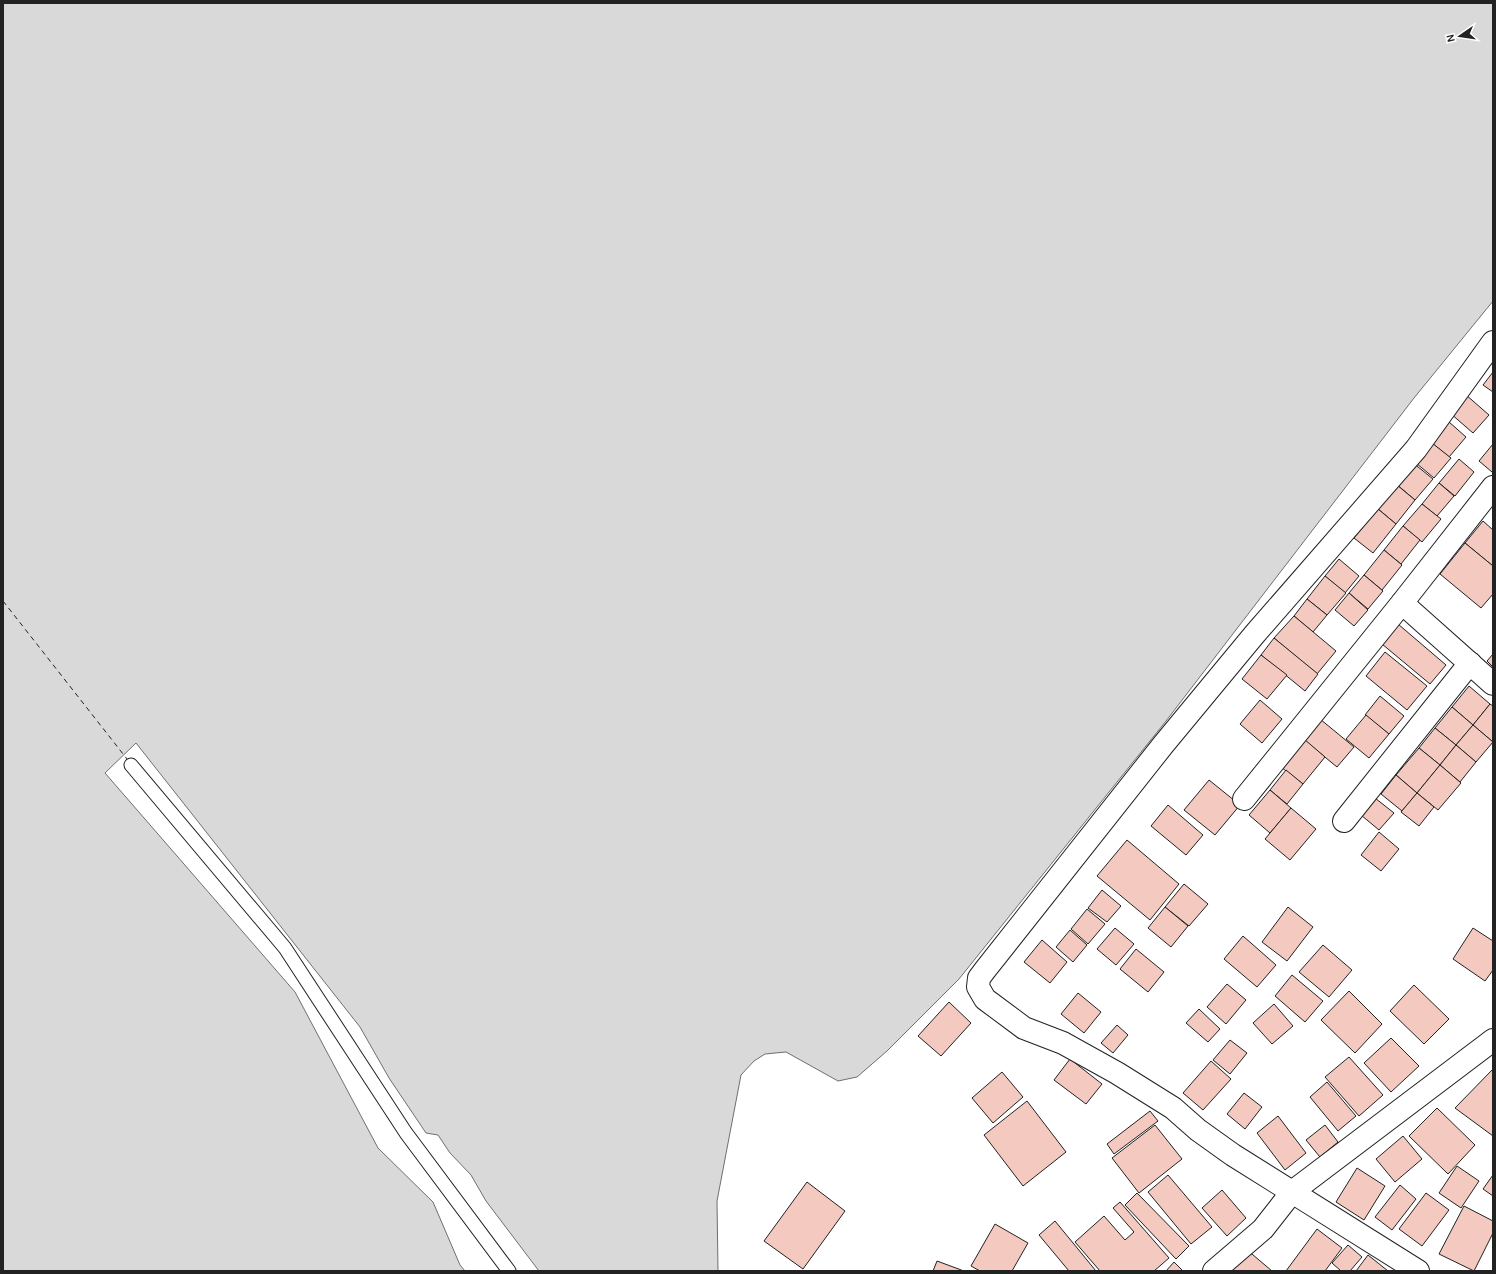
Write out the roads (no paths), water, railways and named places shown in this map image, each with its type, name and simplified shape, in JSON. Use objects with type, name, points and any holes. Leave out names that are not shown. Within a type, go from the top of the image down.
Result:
[{"type":"street","points":[[1418,1271],[1233,1155],[1198,1130],[1173,1108],[1117,1073],[1063,1043],[1024,1028],[986,998],[978,987],[979,978],[1168,739],[1254,635],[1416,449],[1493,342]]},
{"type":"street","points":[[1244,798],[1402,603],[1493,487]]},
{"type":"street","points":[[1402,603],[1493,684]]},
{"type":"street","points":[[1344,821],[1470,664]]},
{"type":"street","points":[[1214,1271],[1263,1229],[1292,1192],[1493,1040]]},
{"type":"lane","points":[[132,765],[285,948],[406,1133],[509,1271]]}]
